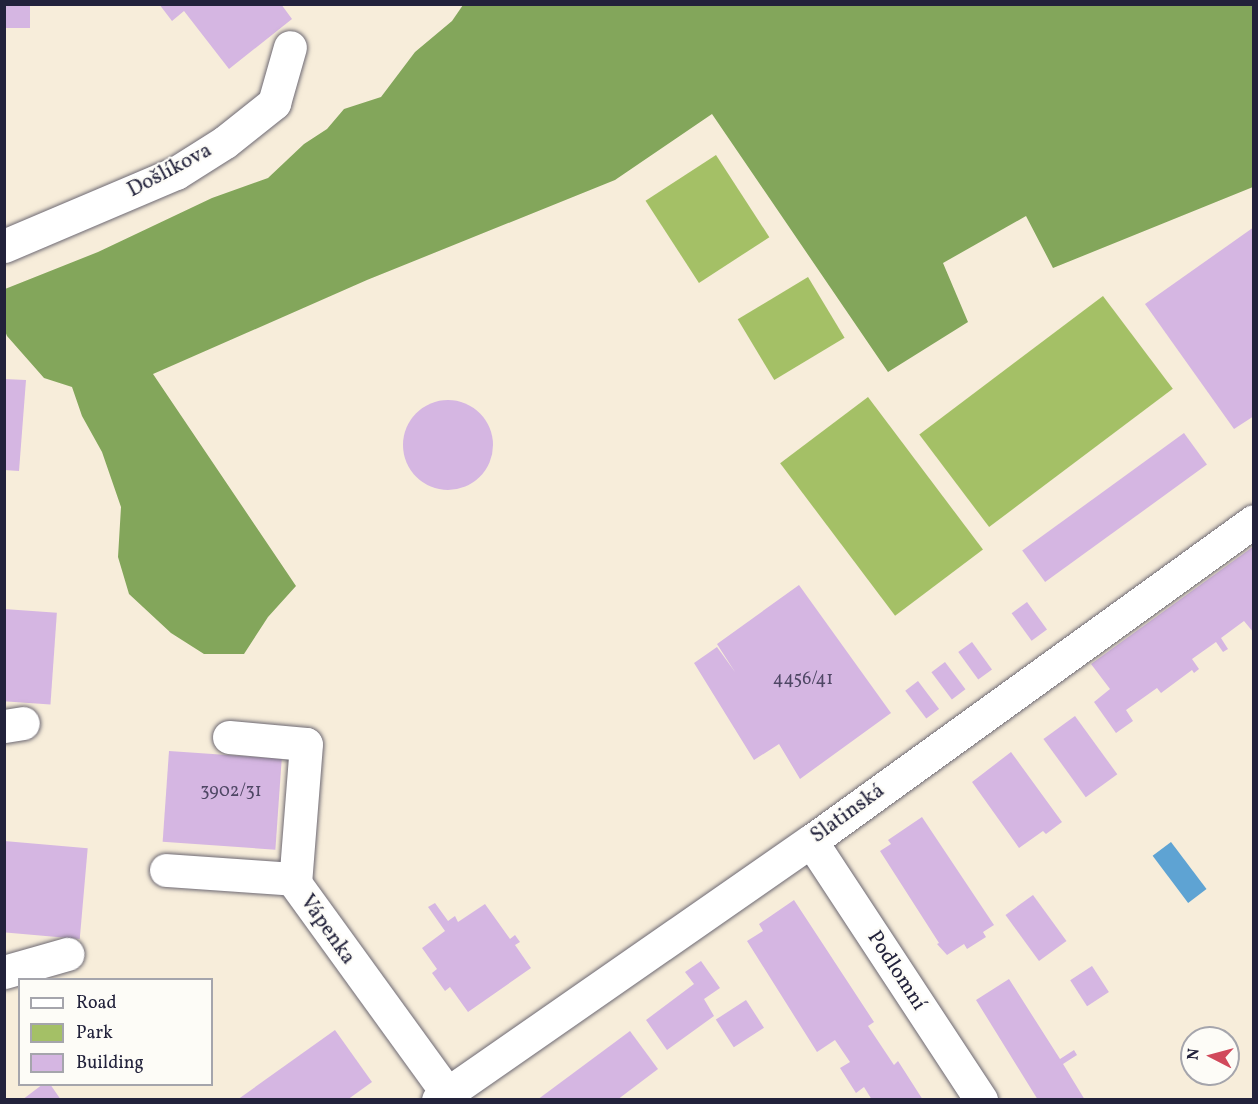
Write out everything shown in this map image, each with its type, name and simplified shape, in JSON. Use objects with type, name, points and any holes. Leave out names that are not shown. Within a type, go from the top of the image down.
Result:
[{"type":"street","name":"Došlíkova","points":[[4,246],[176,173],[225,142],[274,103],[290,47]]},
{"type":"street","name":"Slatinská","points":[[453,1094],[811,841],[1254,521]]},
{"type":"street","name":"Vápenka","points":[[229,737],[306,744],[295,883],[313,912],[453,1094]]},
{"type":"street","name":"Podlomní","points":[[811,841],[981,1100]]},
{"type":"street","points":[[166,870],[295,879]]},
{"type":"street","points":[[4,972],[67,954]]},
{"type":"green space","points":[[463,5],[1253,5],[1253,187],[1053,268],[1026,216],[943,263],[968,322],[888,372],[712,114],[615,180],[367,280],[153,374],[296,586],[268,617],[244,654],[204,654],[171,633],[129,594],[118,557],[121,507],[102,452],[82,416],[72,387],[44,378],[7,336],[5,289],[98,252],[212,198],[268,178],[304,144],[327,129],[344,109],[381,97],[415,52],[452,21]]},
{"type":"green space","points":[[716,155],[769,237],[699,283],[646,201]]},
{"type":"green space","points":[[808,277],[845,338],[774,380],[738,319]]},
{"type":"green space","points":[[1103,296],[1173,389],[989,527],[919,434]]},
{"type":"green space","points":[[868,397],[983,550],[895,616],[780,463]]},
{"type":"water","points":[[1171,842],[1207,889],[1188,903],[1153,856]]},
{"type":"building","points":[[4,4],[30,4],[30,28],[4,28]]},
{"type":"building","points":[[159,4],[281,4],[292,19],[229,69],[184,11],[172,21]]},
{"type":"building","points":[[1254,227],[1254,416],[1234,429],[1145,304]]},
{"type":"building","points":[[4,379],[26,380],[19,471],[4,470]]},
{"type":"building","points":[[448,400],[465,404],[480,413],[489,428],[493,445],[489,462],[480,477],[465,486],[448,490],[431,486],[416,477],[407,462],[403,445],[407,428],[416,413],[431,404]]},
{"type":"building","points":[[1184,433],[1207,465],[1045,582],[1022,551]]},
{"type":"building","points":[[1254,546],[1254,633],[1244,621],[1221,638],[1228,649],[1223,652],[1216,642],[1192,659],[1199,669],[1194,673],[1192,670],[1161,693],[1157,688],[1126,710],[1133,721],[1116,733],[1094,702],[1110,689],[1091,664]]},
{"type":"building","points":[[799,585],[891,713],[800,779],[779,744],[754,760],[694,663],[717,647],[735,672],[717,644]]},
{"type":"building","points":[[1027,602],[1047,630],[1032,641],[1012,613]]},
{"type":"building","points":[[4,609],[57,613],[50,704],[4,701]]},
{"type":"building","points":[[972,642],[992,670],[978,679],[958,652]]},
{"type":"building","points":[[945,662],[965,689],[952,699],[931,672]]},
{"type":"building","points":[[918,681],[939,709],[926,719],[905,691]]},
{"type":"building","points":[[1075,716],[1117,774],[1086,797],[1043,739]]},
{"type":"building","points":[[169,751],[282,759],[275,850],[163,842]]},
{"type":"building","points":[[1011,752],[1062,822],[1046,834],[1043,831],[1019,848],[972,782]]},
{"type":"building","points":[[922,817],[994,925],[983,932],[986,937],[967,949],[964,944],[947,955],[937,944],[939,943],[880,851],[891,844],[888,840]]},
{"type":"building","points":[[4,841],[88,848],[80,939],[4,932]]},
{"type":"building","points":[[1033,895],[1067,941],[1039,961],[1005,915]]},
{"type":"building","points":[[794,900],[874,1022],[868,1026],[894,1065],[898,1061],[923,1100],[872,1100],[864,1087],[856,1093],[840,1068],[850,1062],[835,1040],[817,1052],[747,941],[763,931],[759,924]]},
{"type":"building","points":[[435,903],[448,921],[455,916],[458,922],[485,904],[510,939],[515,935],[520,942],[515,945],[531,968],[468,1012],[450,987],[445,991],[432,973],[437,969],[422,948],[445,931],[428,907]]},
{"type":"building","points":[[701,961],[720,988],[704,999],[714,1016],[667,1050],[646,1020],[694,984],[685,972]]},
{"type":"building","points":[[1092,966],[1109,992],[1087,1006],[1070,980]]},
{"type":"building","points":[[1009,979],[1060,1059],[1074,1050],[1077,1055],[1063,1064],[1085,1100],[1038,1100],[976,1000]]},
{"type":"building","points":[[746,1000],[764,1028],[734,1047],[716,1020]]},
{"type":"building","points":[[335,1030],[372,1082],[347,1100],[237,1100]]},
{"type":"building","points":[[630,1031],[658,1069],[617,1100],[537,1100]]},
{"type":"building","points":[[40,1086],[51,1086],[61,1100],[22,1100]]}]
